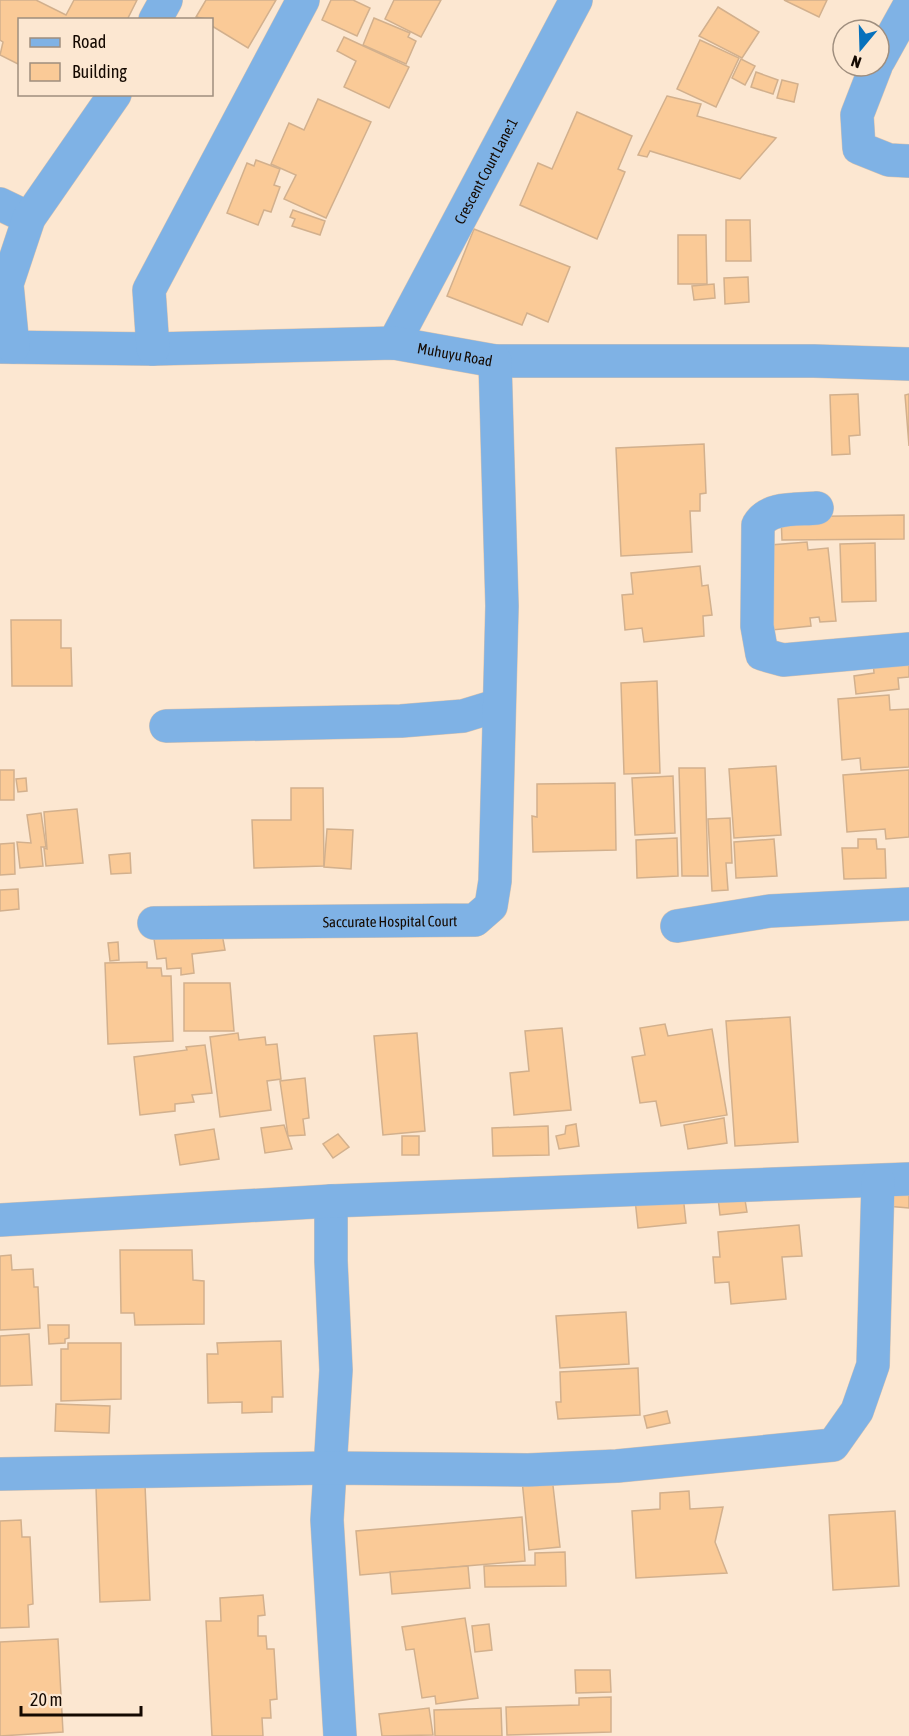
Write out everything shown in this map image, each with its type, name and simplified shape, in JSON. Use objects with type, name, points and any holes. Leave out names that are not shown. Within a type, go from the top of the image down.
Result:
[{"type":"street","points":[[156,18],[166,0]]},
{"type":"street","points":[[153,348],[149,290],[303,0]]},
{"type":"street","name":"Crescent Court Lane:1","points":[[394,343],[576,0]]},
{"type":"street","points":[[891,38],[909,6]]},
{"type":"street","points":[[871,78],[857,115],[859,148],[890,160],[909,161]]},
{"type":"street","points":[[7,347],[7,284],[29,218],[114,96]]},
{"type":"street","points":[[0,204],[29,218]]},
{"type":"street","name":"Muhuyu Road","points":[[7,347],[153,348],[394,343],[495,360],[814,360],[909,364]]},
{"type":"street","name":"Saccurate Hospital Court","points":[[154,923],[475,920],[491,906],[495,881],[502,606],[495,360]]},
{"type":"street","points":[[817,508],[774,512],[763,517],[758,525],[757,626],[762,654],[783,660],[909,649]]},
{"type":"street","points":[[166,726],[401,721],[463,716],[499,705]]},
{"type":"street","points":[[677,926],[770,911],[909,904]]},
{"type":"street","points":[[0,1220],[331,1201],[893,1180],[873,1365],[857,1411],[833,1445],[617,1466],[539,1470],[328,1468],[0,1474]]},
{"type":"street","points":[[331,1201],[336,1370],[328,1468],[327,1520],[340,1736]]},
{"type":"building","points":[[0,0],[36,0],[66,15],[74,0],[137,0],[128,18],[18,18],[18,64],[0,55],[3,42],[0,40]]},
{"type":"building","points":[[206,0],[276,0],[248,48],[213,27],[213,18],[196,17]]},
{"type":"building","points":[[331,0],[353,0],[370,8],[357,36],[322,20]]},
{"type":"building","points":[[394,0],[441,0],[421,37],[385,19]]},
{"type":"building","points":[[784,0],[827,0],[819,17]]},
{"type":"building","points":[[718,7],[759,32],[742,58],[699,36]]},
{"type":"building","points":[[374,18],[410,33],[408,37],[416,41],[406,64],[363,45]]},
{"type":"building","points":[[344,37],[409,67],[389,108],[344,87],[356,61],[337,51]]},
{"type":"building","points":[[700,40],[739,58],[716,107],[677,89]]},
{"type":"building","points":[[741,59],[755,66],[745,85],[732,78]]},
{"type":"building","points":[[756,72],[778,80],[773,94],[751,87]]},
{"type":"building","points":[[782,80],[798,84],[794,102],[777,98]]},
{"type":"building","points":[[667,96],[701,104],[697,116],[776,138],[740,179],[650,151],[647,157],[638,155]]},
{"type":"building","points":[[318,99],[371,122],[326,218],[284,199],[296,175],[271,164],[289,123],[304,130]]},
{"type":"building","points":[[577,112],[632,136],[618,169],[625,172],[597,239],[520,205],[538,163],[552,169]]},
{"type":"building","points":[[256,160],[280,169],[274,185],[280,187],[271,212],[264,210],[258,225],[227,213],[247,163],[254,166]]},
{"type":"building","points":[[293,210],[325,221],[320,235],[292,226],[295,219],[290,217]]},
{"type":"building","points":[[726,220],[750,220],[751,261],[726,261]]},
{"type":"building","points":[[474,229],[570,267],[548,322],[527,313],[522,325],[447,296]]},
{"type":"building","points":[[678,235],[706,235],[707,284],[678,284]]},
{"type":"building","points":[[748,277],[749,302],[725,304],[724,278]]},
{"type":"building","points":[[714,284],[715,298],[694,300],[692,286]]},
{"type":"building","points":[[858,394],[860,435],[849,436],[850,454],[832,455],[830,395]]},
{"type":"building","points":[[909,394],[909,446],[905,395]]},
{"type":"building","points":[[704,444],[706,493],[700,494],[700,511],[690,511],[692,552],[621,556],[616,448]]},
{"type":"building","points":[[904,515],[904,539],[782,540],[781,517]]},
{"type":"building","points":[[807,542],[808,550],[828,548],[836,621],[820,622],[819,617],[810,618],[811,626],[772,630],[770,545]]},
{"type":"building","points":[[875,543],[876,601],[842,602],[840,544]]},
{"type":"building","points":[[700,566],[702,586],[708,585],[712,615],[703,616],[704,636],[644,642],[642,628],[625,630],[622,595],[633,594],[631,573]]},
{"type":"building","points":[[11,620],[61,620],[61,648],[71,648],[72,686],[12,686]]},
{"type":"building","points":[[909,656],[909,677],[898,678],[899,689],[856,694],[854,676],[874,673],[873,660]]},
{"type":"building","points":[[657,681],[660,773],[624,774],[621,683]]},
{"type":"building","points":[[889,695],[890,710],[909,709],[909,767],[861,770],[860,758],[842,760],[838,699]]},
{"type":"building","points":[[776,766],[781,835],[734,838],[729,769]]},
{"type":"building","points":[[679,768],[705,768],[708,876],[682,876]]},
{"type":"building","points":[[0,770],[14,770],[14,800],[0,800]]},
{"type":"building","points":[[909,770],[909,837],[886,839],[885,829],[847,832],[843,775]]},
{"type":"building","points":[[673,776],[675,833],[635,835],[632,778]]},
{"type":"building","points":[[26,778],[27,791],[18,792],[16,779]]},
{"type":"building","points":[[615,783],[616,850],[533,852],[532,816],[537,817],[537,784]]},
{"type":"building","points":[[291,788],[323,788],[324,866],[254,868],[252,820],[291,820]]},
{"type":"building","points":[[77,809],[83,863],[46,866],[44,812]]},
{"type":"building","points":[[41,813],[46,847],[41,847],[43,866],[20,868],[17,842],[31,843],[27,815]]},
{"type":"building","points":[[730,818],[732,863],[726,863],[728,890],[712,891],[708,819]]},
{"type":"building","points":[[327,829],[353,830],[351,869],[324,867]]},
{"type":"building","points":[[677,838],[678,876],[637,878],[636,840]]},
{"type":"building","points":[[774,839],[777,876],[736,878],[734,842]]},
{"type":"building","points":[[858,839],[876,839],[877,849],[885,849],[886,878],[844,879],[842,848],[858,848]]},
{"type":"building","points":[[14,843],[15,874],[0,875],[0,844]]},
{"type":"building","points":[[130,853],[131,873],[111,874],[109,855]]},
{"type":"building","points":[[18,889],[19,909],[0,911],[0,890]]},
{"type":"building","points":[[220,923],[225,950],[192,954],[194,973],[181,975],[181,968],[167,969],[166,958],[157,959],[153,932]]},
{"type":"building","points":[[118,942],[119,960],[110,961],[108,943]]},
{"type":"building","points":[[147,962],[147,968],[161,968],[162,976],[171,976],[173,1041],[108,1044],[105,963]]},
{"type":"building","points":[[184,983],[230,983],[234,1031],[184,1031]]},
{"type":"building","points":[[790,1017],[798,1142],[735,1146],[726,1021]]},
{"type":"building","points":[[665,1024],[668,1036],[712,1029],[727,1115],[661,1126],[656,1101],[640,1103],[632,1057],[645,1055],[640,1028]]},
{"type":"building","points":[[562,1028],[571,1110],[514,1115],[510,1073],[529,1071],[525,1031]]},
{"type":"building","points":[[238,1033],[239,1040],[265,1037],[266,1045],[277,1044],[281,1079],[267,1081],[271,1110],[220,1117],[210,1037]]},
{"type":"building","points":[[417,1033],[425,1131],[383,1135],[374,1036]]},
{"type":"building","points":[[205,1045],[212,1093],[192,1095],[194,1102],[175,1104],[175,1111],[140,1115],[134,1057],[187,1050],[186,1047]]},
{"type":"building","points":[[305,1078],[309,1118],[303,1119],[305,1135],[288,1136],[280,1081]]},
{"type":"building","points":[[724,1118],[727,1143],[688,1149],[684,1125]]},
{"type":"building","points":[[576,1124],[579,1146],[559,1149],[556,1136],[565,1134],[566,1126]]},
{"type":"building","points":[[284,1125],[292,1149],[265,1153],[261,1128]]},
{"type":"building","points":[[548,1126],[549,1155],[493,1156],[492,1128]]},
{"type":"building","points":[[214,1129],[219,1159],[180,1165],[175,1135]]},
{"type":"building","points":[[338,1134],[349,1147],[333,1158],[323,1144]]},
{"type":"building","points":[[402,1136],[419,1136],[419,1155],[402,1155]]},
{"type":"building","points":[[888,1191],[909,1193],[909,1208],[886,1206]]},
{"type":"building","points":[[744,1194],[747,1212],[720,1215],[718,1198]]},
{"type":"building","points":[[683,1195],[686,1223],[638,1228],[635,1199]]},
{"type":"building","points":[[799,1225],[802,1256],[782,1257],[786,1299],[731,1304],[729,1282],[715,1283],[713,1257],[720,1257],[718,1232]]},
{"type":"building","points":[[120,1250],[192,1250],[193,1280],[204,1281],[204,1324],[135,1325],[134,1313],[121,1313]]},
{"type":"building","points":[[11,1255],[12,1270],[33,1269],[34,1287],[38,1287],[40,1328],[0,1330],[0,1256]]},
{"type":"building","points":[[626,1312],[629,1364],[560,1368],[556,1316]]},
{"type":"building","points":[[48,1325],[69,1325],[69,1338],[65,1339],[65,1343],[49,1344]]},
{"type":"building","points":[[29,1334],[32,1385],[0,1386],[0,1336]]},
{"type":"building","points":[[281,1341],[283,1397],[272,1397],[272,1412],[242,1413],[242,1402],[208,1403],[207,1354],[218,1354],[217,1343]]},
{"type":"building","points":[[68,1343],[121,1343],[121,1399],[61,1401],[61,1349],[68,1349]]},
{"type":"building","points":[[638,1368],[640,1415],[558,1419],[556,1402],[561,1402],[560,1372]]},
{"type":"building","points":[[56,1404],[110,1406],[109,1433],[55,1431]]},
{"type":"building","points":[[667,1411],[670,1423],[647,1428],[644,1416]]},
{"type":"building","points":[[552,1477],[560,1547],[529,1550],[522,1480]]},
{"type":"building","points":[[145,1485],[150,1600],[100,1602],[96,1487]]},
{"type":"building","points":[[689,1491],[690,1509],[723,1507],[715,1542],[727,1573],[636,1578],[632,1511],[660,1509],[660,1493]]},
{"type":"building","points":[[895,1511],[899,1586],[833,1590],[829,1515]]},
{"type":"building","points":[[522,1517],[525,1561],[360,1575],[356,1531]]},
{"type":"building","points":[[21,1520],[22,1537],[30,1537],[33,1604],[28,1605],[29,1627],[0,1628],[0,1521]]},
{"type":"building","points":[[565,1552],[566,1586],[485,1587],[484,1566],[535,1565],[535,1553]]},
{"type":"building","points":[[468,1566],[470,1588],[392,1594],[390,1572]]},
{"type":"building","points":[[263,1595],[265,1615],[258,1616],[258,1636],[266,1636],[267,1649],[274,1649],[277,1699],[270,1700],[271,1718],[262,1718],[263,1736],[212,1736],[206,1621],[221,1621],[220,1598]]},
{"type":"building","points":[[465,1618],[478,1698],[436,1704],[435,1696],[422,1698],[414,1649],[406,1650],[402,1627]]},
{"type":"building","points":[[489,1624],[492,1650],[475,1652],[472,1626]]},
{"type":"building","points":[[58,1639],[63,1732],[0,1736],[0,1642]]},
{"type":"building","points":[[575,1670],[610,1670],[611,1692],[576,1693]]},
{"type":"building","points":[[611,1697],[611,1732],[507,1735],[506,1707],[579,1705],[579,1698]]},
{"type":"building","points":[[429,1708],[433,1735],[382,1736],[379,1714]]},
{"type":"building","points":[[501,1708],[502,1736],[435,1736],[434,1710]]}]
